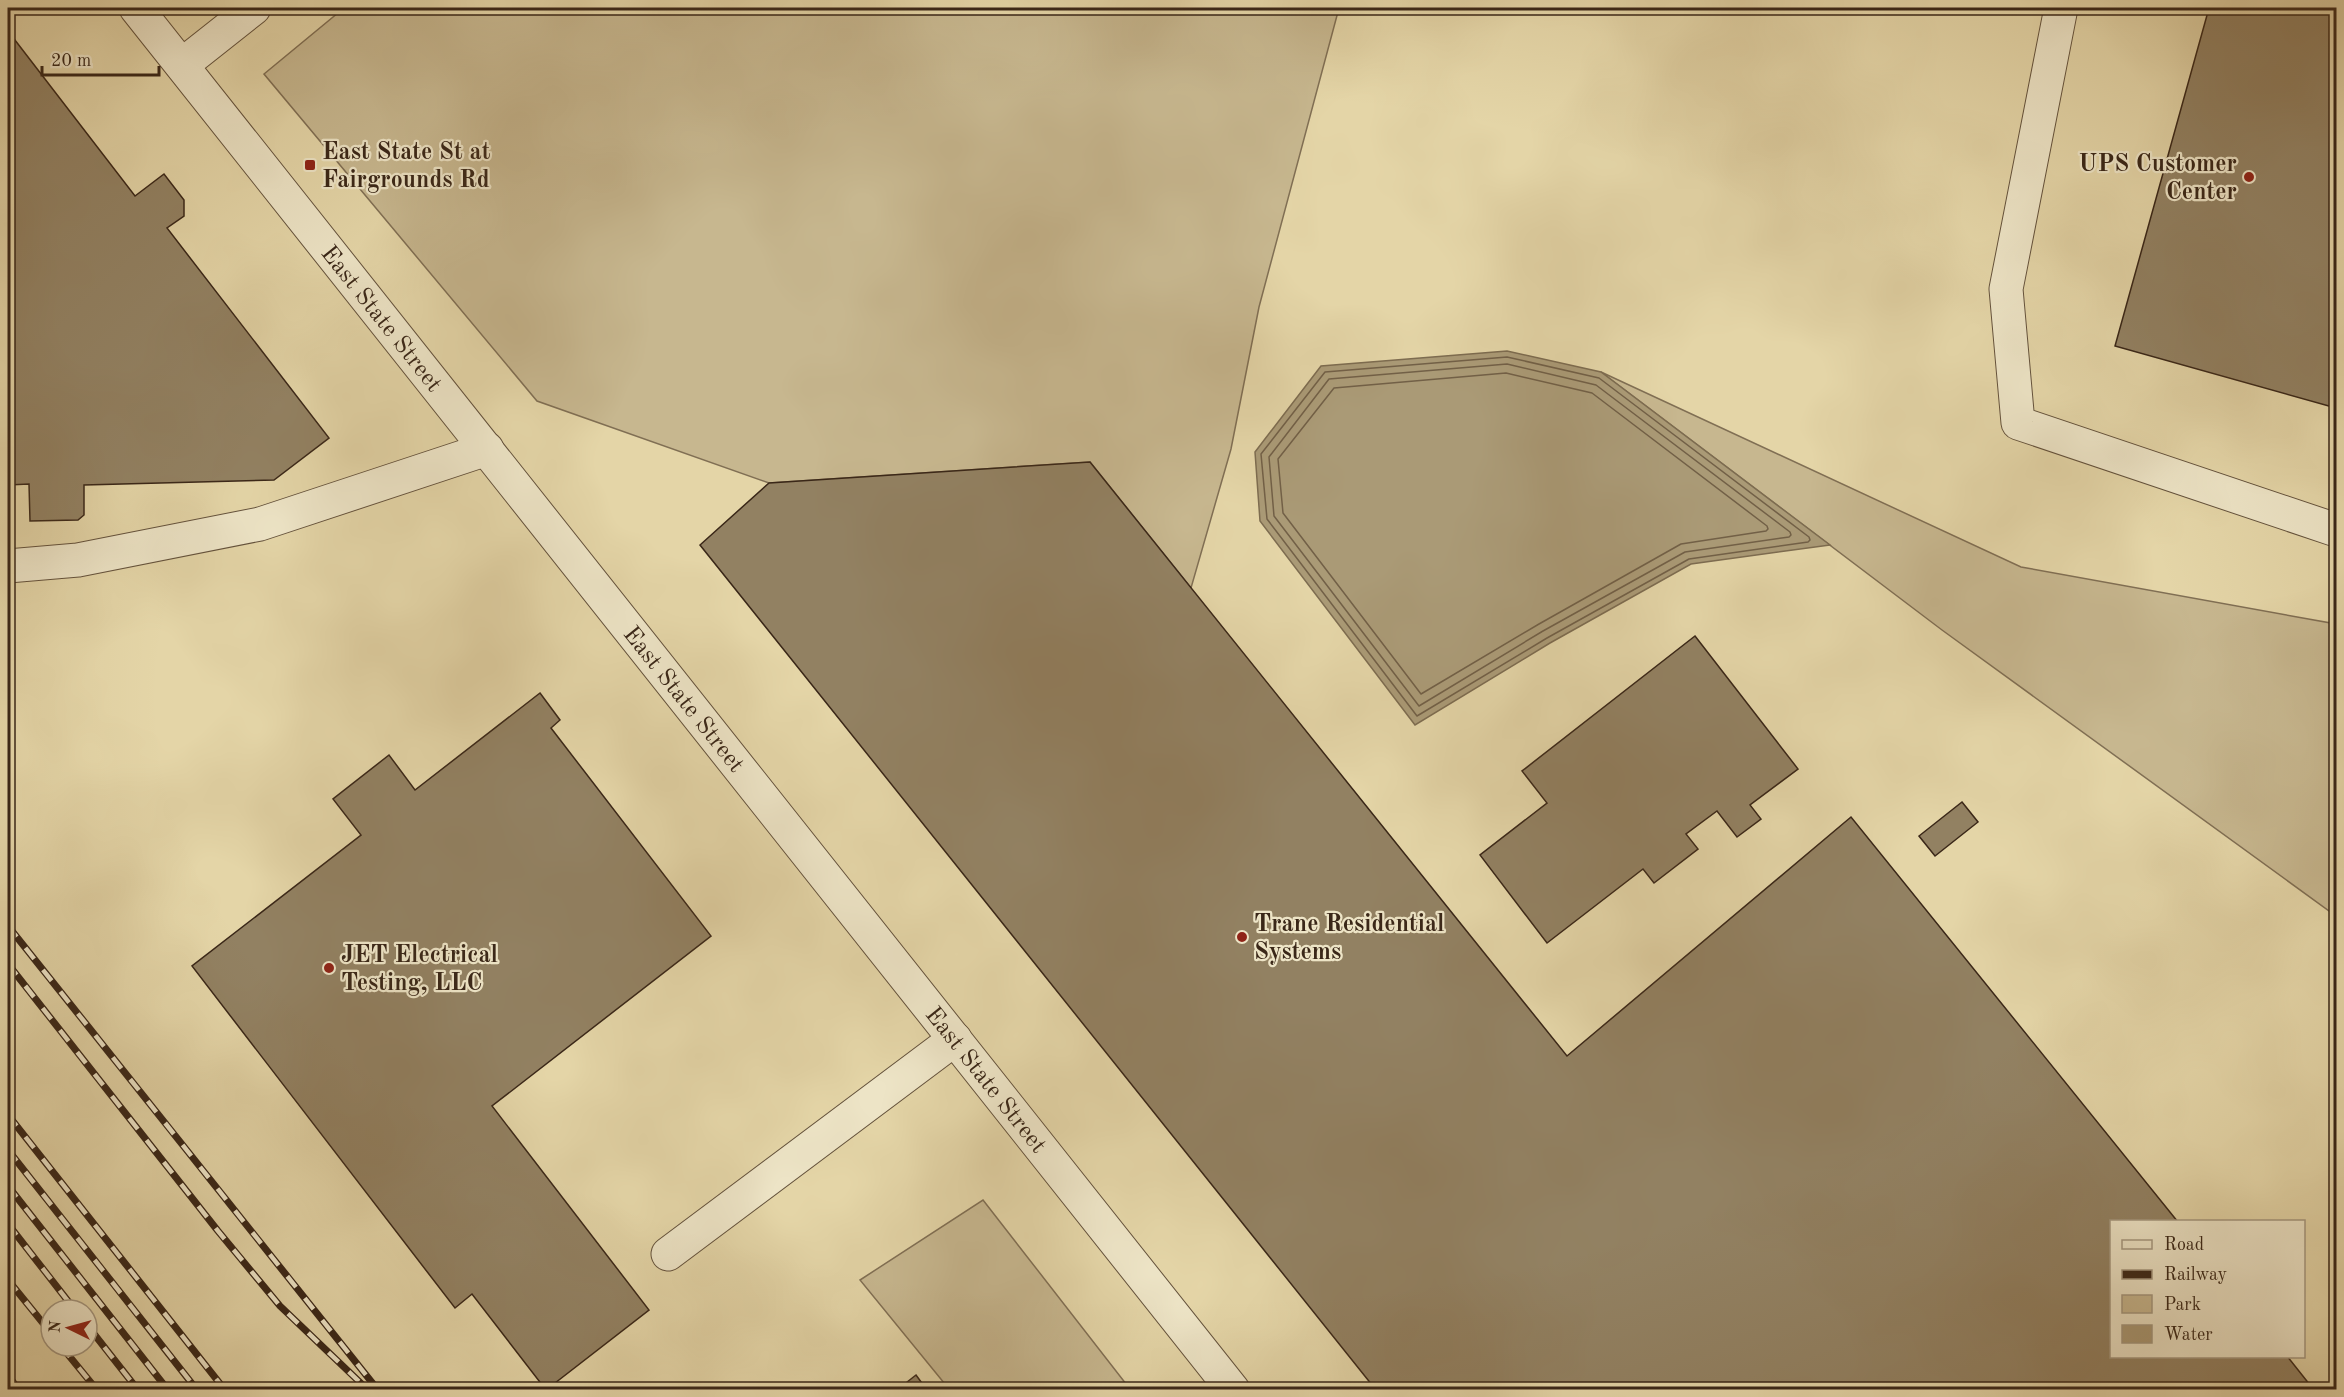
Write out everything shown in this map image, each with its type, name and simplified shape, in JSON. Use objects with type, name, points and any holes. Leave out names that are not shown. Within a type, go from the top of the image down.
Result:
[{"type":"street","name":"East State Street","points":[[136,8],[1233,1389]]},
{"type":"street","points":[[182,65],[254,8]]},
{"type":"street","points":[[2061,8],[2006,289],[2018,423],[2337,530]]},
{"type":"street","points":[[8,566],[78,560],[260,524],[487,449]]},
{"type":"street","points":[[668,1254],[955,1039]]},
{"type":"green space","points":[[344,8],[1339,8],[1259,307],[1231,449],[1191,588],[1090,462],[769,483],[537,401],[264,74]]},
{"type":"green space","points":[[1601,372],[2021,567],[2336,624],[2336,916],[1942,630]]},
{"type":"green space","points":[[983,1200],[1130,1389],[949,1389],[860,1280]]},
{"type":"water","points":[[1507,351],[1601,372],[1830,545],[1691,564],[1550,643],[1415,725],[1260,521],[1255,452],[1321,366]]},
{"type":"building","name":"UPS Customer Center","points":[[2209,8],[2336,8],[2336,408],[2115,346]]},
{"type":"building","points":[[8,31],[135,196],[164,174],[184,200],[184,216],[167,228],[329,438],[274,480],[84,485],[84,515],[78,520],[30,521],[29,484],[8,485]]},
{"type":"building","name":"Trane Residential Systems","points":[[1090,462],[1567,1056],[1851,817],[2176,1220],[2110,1220],[2110,1358],[2289,1358],[2314,1390],[1376,1390],[700,545],[769,483]]},
{"type":"building","points":[[1695,636],[1798,769],[1750,805],[1761,819],[1737,837],[1717,811],[1686,834],[1698,849],[1654,883],[1643,869],[1547,943],[1480,855],[1547,803],[1522,771]]},
{"type":"building","points":[[540,693],[560,720],[551,728],[711,936],[492,1106],[649,1310],[546,1390],[472,1294],[455,1308],[192,966],[361,835],[333,799],[389,755],[415,790]]},
{"type":"building","points":[[1962,802],[1978,822],[1935,856],[1919,836]]},
{"type":"building","points":[[916,1375],[927,1390],[897,1390]]},
{"type":"railway","points":[[8,926],[378,1390]]},
{"type":"railway","points":[[8,964],[218,1231],[280,1306],[368,1390]]},
{"type":"railway","points":[[8,1115],[225,1390]]},
{"type":"railway","points":[[8,1150],[197,1390]]},
{"type":"railway","points":[[8,1186],[168,1390]]},
{"type":"railway","points":[[8,1224],[66,1298]]},
{"type":"railway","points":[[8,1280],[39,1318]]},
{"type":"railway","points":[[99,1340],[138,1390]]},
{"type":"railway","points":[[71,1358],[97,1390]]},
{"type":"railway","points":[[8,1375],[19,1390]]},
{"type":"place","name":"East State St at Fairgrounds Rd","points":[[310,165]]},
{"type":"place","name":"UPS Customer Center","points":[[2249,177]]},
{"type":"place","name":"Trane Residential Systems","points":[[1242,937]]},
{"type":"place","name":"JET Electrical Testing, LLC","points":[[329,968]]}]
